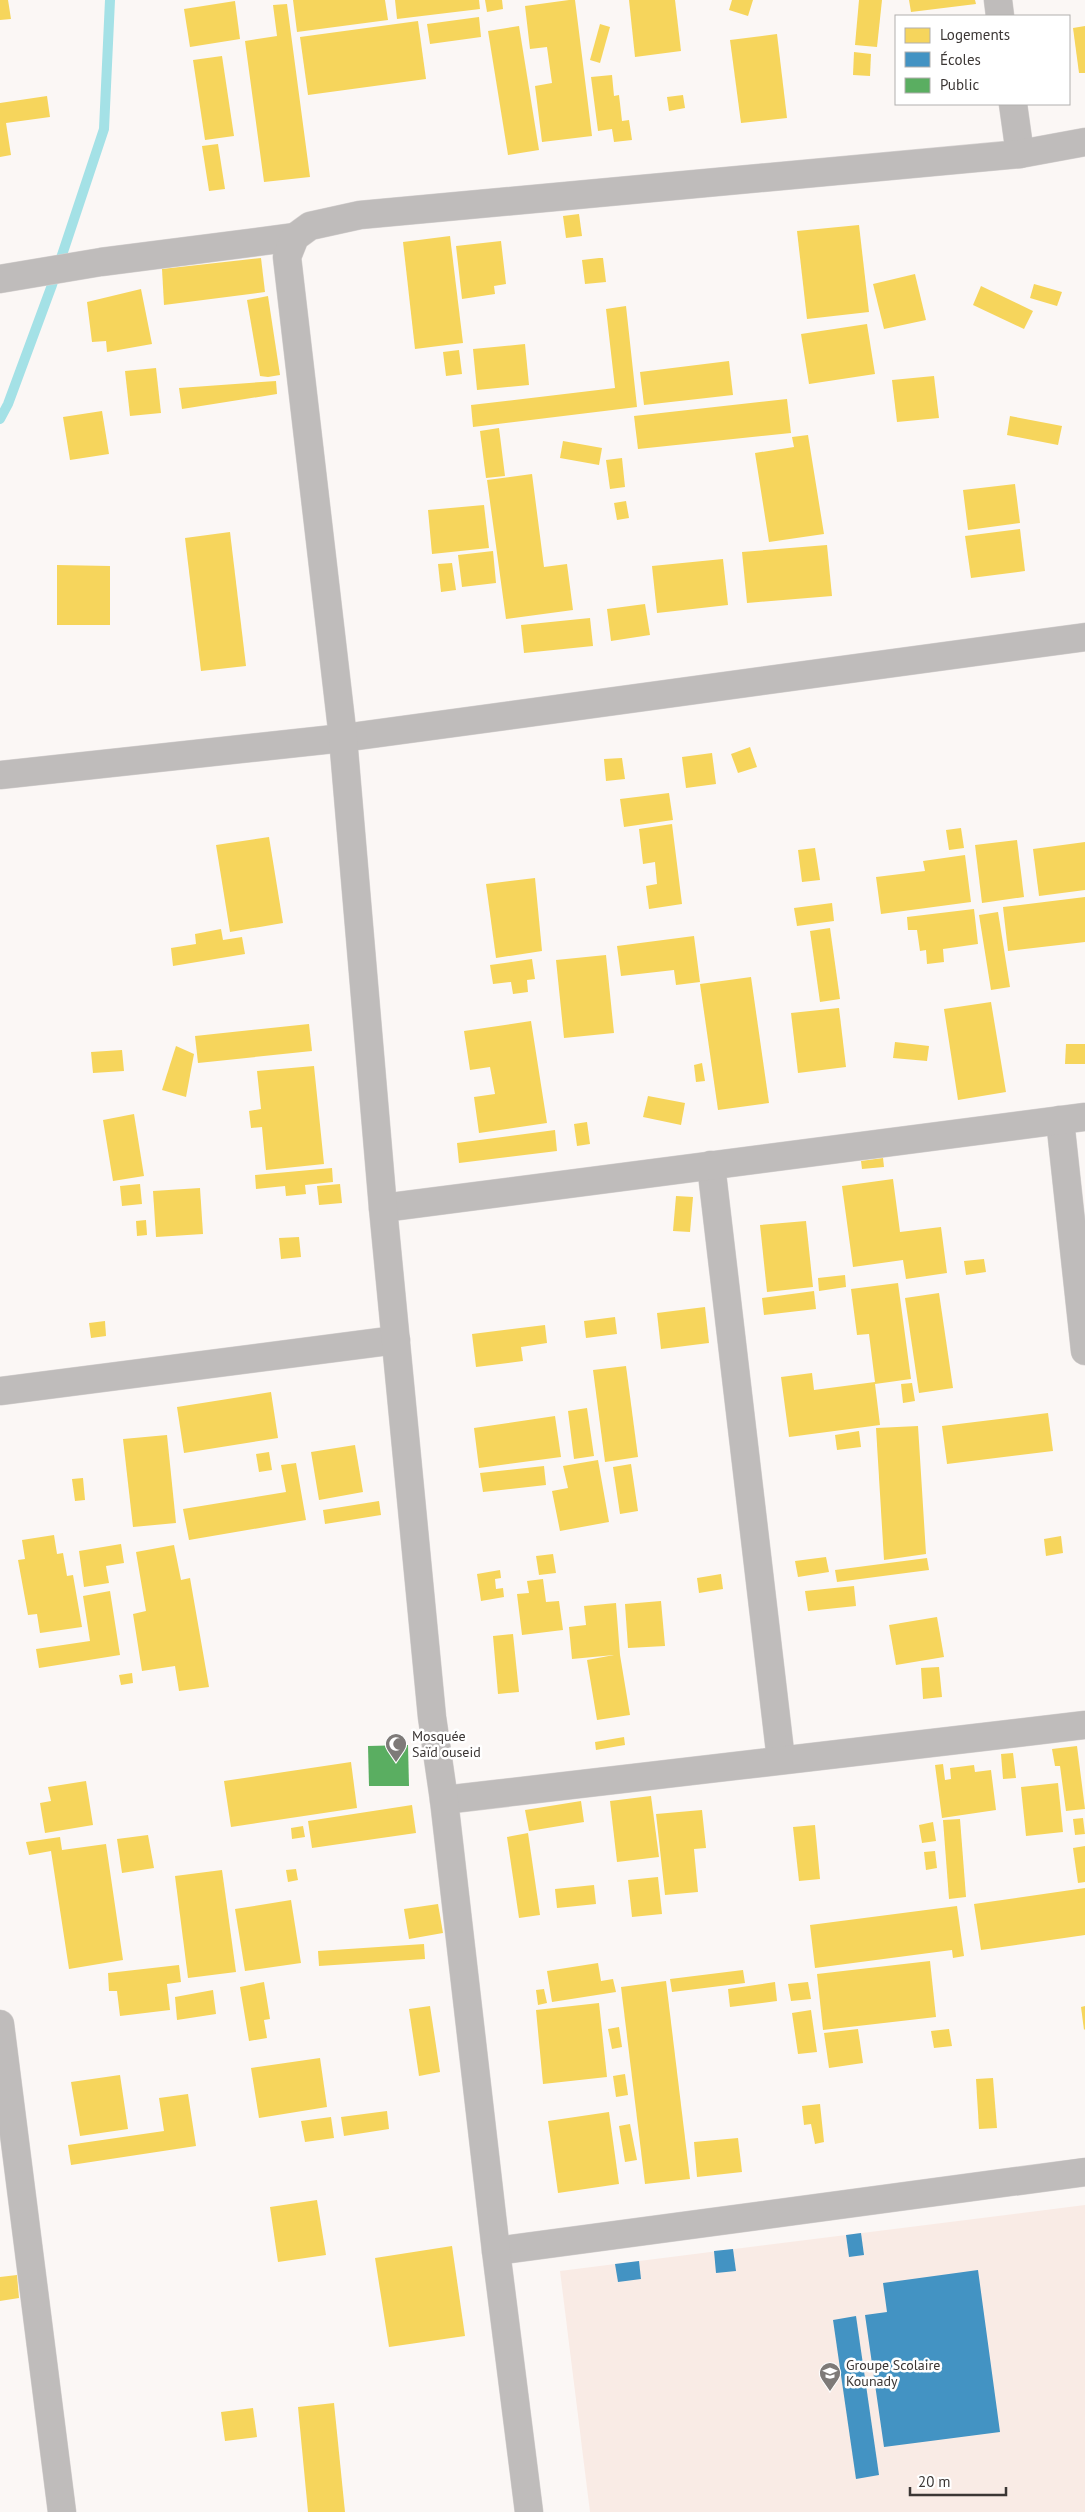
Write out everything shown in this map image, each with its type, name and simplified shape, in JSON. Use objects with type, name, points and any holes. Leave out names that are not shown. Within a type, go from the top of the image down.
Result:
[{"type":"street","points":[[998,0],[1000,15]]},
{"type":"street","points":[[1013,105],[1020,154]]},
{"type":"street","points":[[0,279],[101,262],[295,237],[310,226],[360,215],[1020,154],[1085,142]]},
{"type":"street","points":[[295,237],[287,257],[343,738],[383,1208],[432,1717],[444,1800],[496,2251],[530,2512]]},
{"type":"street","points":[[0,775],[343,738],[1085,637]]},
{"type":"street","points":[[383,1208],[1072,1118],[1085,1351]]},
{"type":"street","points":[[711,1166],[781,1760]]},
{"type":"street","points":[[0,1392],[396,1340]]},
{"type":"street","points":[[444,1800],[1085,1725]]},
{"type":"street","points":[[0,2024],[62,2512]]},
{"type":"street","points":[[496,2251],[1085,2172]]},
{"type":"shaded area","name":"Groupe Scolaire Kounady","points":[[1085,2205],[1085,2512],[590,2512],[560,2271]]},
{"type":"building: Logements","points":[[0,0],[8,0],[11,19],[0,20]]},
{"type":"building: Logements","points":[[293,0],[385,0],[388,20],[297,32]]},
{"type":"building: Logements","points":[[395,0],[479,0],[480,9],[397,19]]},
{"type":"building: Logements","points":[[485,0],[502,0],[503,9],[487,12]]},
{"type":"building: Logements","points":[[575,0],[592,136],[542,142],[535,86],[552,83],[547,47],[530,49],[525,6]]},
{"type":"building: Logements","points":[[629,0],[675,0],[681,51],[635,57]]},
{"type":"building: Logements","points":[[732,0],[753,0],[748,16],[729,10]]},
{"type":"building: Logements","points":[[859,0],[882,0],[877,47],[855,45]]},
{"type":"building: Logements","points":[[909,0],[975,0],[976,4],[911,12]]},
{"type":"building: Logements","points":[[235,1],[240,39],[190,47],[184,9]]},
{"type":"building: Logements","points":[[287,4],[310,177],[264,182],[245,41],[277,36],[273,5]]},
{"type":"building: Logements","points":[[479,17],[481,37],[430,44],[427,24]]},
{"type":"building: Logements","points":[[418,21],[426,79],[308,95],[300,37]]},
{"type":"building: Logements","points":[[600,24],[610,27],[600,63],[590,60]]},
{"type":"building: Logements","points":[[519,26],[539,150],[508,155],[488,31]]},
{"type":"building: Logements","points":[[1085,26],[1085,73],[1079,73],[1073,28]]},
{"type":"building: Logements","points":[[777,34],[787,118],[741,123],[730,40]]},
{"type":"building: Logements","points":[[854,52],[871,54],[870,76],[853,75]]},
{"type":"building: Logements","points":[[222,56],[234,136],[205,140],[193,60]]},
{"type":"building: Logements","points":[[612,75],[614,96],[619,95],[622,121],[629,120],[632,140],[614,142],[612,129],[598,131],[591,77]]},
{"type":"building: Logements","points":[[683,95],[685,108],[669,111],[667,97]]},
{"type":"building: Logements","points":[[47,96],[50,117],[6,123],[11,155],[0,157],[0,103]]},
{"type":"building: Logements","points":[[218,144],[225,189],[209,191],[202,146]]},
{"type":"building: Logements","points":[[579,214],[582,236],[566,238],[563,216]]},
{"type":"building: Logements","points":[[859,225],[869,312],[807,319],[797,231]]},
{"type":"building: Logements","points":[[450,236],[463,343],[415,349],[403,242]]},
{"type":"building: Logements","points":[[501,241],[506,284],[494,286],[495,294],[462,299],[456,246]]},
{"type":"building: Logements","points":[[261,258],[265,292],[164,305],[162,269]]},
{"type":"building: Logements","points":[[603,258],[606,282],[585,284],[582,260]]},
{"type":"building: Logements","points":[[915,274],[926,320],[884,329],[873,284]]},
{"type":"building: Logements","points":[[1034,284],[1062,292],[1057,306],[1030,298]]},
{"type":"building: Logements","points":[[981,286],[1033,311],[1024,329],[973,305]]},
{"type":"building: Logements","points":[[141,289],[152,344],[107,352],[106,341],[92,342],[87,302]]},
{"type":"building: Logements","points":[[268,296],[280,375],[268,377],[260,376],[247,300]]},
{"type":"building: Logements","points":[[626,306],[637,407],[473,427],[471,405],[615,388],[606,309]]},
{"type":"building: Logements","points":[[867,324],[875,374],[809,384],[801,334]]},
{"type":"building: Logements","points":[[525,344],[529,385],[477,390],[473,349]]},
{"type":"building: Logements","points":[[459,350],[462,374],[446,376],[443,352]]},
{"type":"building: Logements","points":[[729,361],[733,395],[644,405],[640,372]]},
{"type":"building: Logements","points":[[156,368],[161,413],[130,416],[125,371]]},
{"type":"building: Logements","points":[[934,376],[939,418],[897,422],[892,380]]},
{"type":"building: Logements","points":[[276,381],[277,394],[182,409],[179,388]]},
{"type":"building: Logements","points":[[787,399],[791,433],[638,449],[634,416]]},
{"type":"building: Logements","points":[[102,411],[109,454],[70,460],[63,417]]},
{"type":"building: Logements","points":[[1010,416],[1062,426],[1058,445],[1007,435]]},
{"type":"building: Logements","points":[[499,428],[505,476],[486,478],[480,431]]},
{"type":"building: Logements","points":[[808,435],[824,534],[769,542],[755,453],[794,447],[792,437]]},
{"type":"building: Logements","points":[[563,441],[602,448],[599,465],[560,458]]},
{"type":"building: Logements","points":[[622,458],[625,487],[610,489],[606,460]]},
{"type":"building: Logements","points":[[532,474],[544,567],[567,564],[573,610],[506,619],[487,480]]},
{"type":"building: Logements","points":[[1015,484],[1020,523],[968,530],[963,490]]},
{"type":"building: Logements","points":[[626,501],[629,518],[617,520],[614,503]]},
{"type":"building: Logements","points":[[484,505],[489,548],[432,554],[428,510]]},
{"type":"building: Logements","points":[[1020,529],[1025,571],[971,578],[965,536]]},
{"type":"building: Logements","points":[[230,532],[246,666],[201,671],[185,538]]},
{"type":"building: Logements","points":[[827,545],[832,596],[747,603],[742,552]]},
{"type":"building: Logements","points":[[493,551],[496,583],[462,587],[458,555]]},
{"type":"building: Logements","points":[[723,559],[728,605],[657,613],[652,566]]},
{"type":"building: Logements","points":[[452,563],[456,590],[441,592],[438,564]]},
{"type":"building: Logements","points":[[57,565],[110,566],[110,625],[57,625]]},
{"type":"building: Logements","points":[[645,604],[650,635],[611,641],[607,609]]},
{"type":"building: Logements","points":[[590,618],[593,646],[524,653],[521,625]]},
{"type":"building: Logements","points":[[750,747],[757,767],[738,773],[731,754]]},
{"type":"building: Logements","points":[[712,753],[716,784],[686,788],[682,757]]},
{"type":"building: Logements","points":[[622,758],[625,779],[606,781],[604,759]]},
{"type":"building: Logements","points":[[669,793],[673,820],[624,827],[620,799]]},
{"type":"building: Logements","points":[[672,824],[682,904],[649,909],[646,886],[657,884],[655,862],[643,864],[639,829]]},
{"type":"building: Logements","points":[[961,828],[964,848],[949,850],[946,830]]},
{"type":"building: Logements","points":[[269,837],[283,923],[230,932],[216,845]]},
{"type":"building: Logements","points":[[1017,840],[1024,897],[982,903],[975,845]]},
{"type":"building: Logements","points":[[1085,842],[1085,890],[1039,896],[1033,849]]},
{"type":"building: Logements","points":[[815,848],[820,880],[802,882],[798,850]]},
{"type":"building: Logements","points":[[965,855],[971,902],[881,914],[876,877],[925,871],[923,861]]},
{"type":"building: Logements","points":[[535,878],[542,951],[496,958],[486,884]]},
{"type":"building: Logements","points":[[1085,897],[1085,942],[1008,951],[1003,907]]},
{"type":"building: Logements","points":[[832,903],[834,921],[797,926],[794,908]]},
{"type":"building: Logements","points":[[974,909],[978,944],[943,949],[944,962],[927,964],[926,950],[920,951],[917,930],[908,930],[907,917]]},
{"type":"building: Logements","points":[[998,912],[1010,987],[991,990],[979,915]]},
{"type":"building: Logements","points":[[830,928],[840,999],[820,1002],[810,931]]},
{"type":"building: Logements","points":[[221,929],[223,940],[242,937],[245,954],[173,966],[171,948],[196,944],[195,934]]},
{"type":"building: Logements","points":[[694,936],[700,982],[676,985],[674,970],[621,976],[617,946]]},
{"type":"building: Logements","points":[[606,955],[614,1033],[564,1038],[556,960]]},
{"type":"building: Logements","points":[[532,959],[535,979],[527,980],[528,992],[513,994],[511,982],[493,984],[490,965]]},
{"type":"building: Logements","points":[[751,977],[769,1103],[718,1110],[700,984]]},
{"type":"building: Logements","points":[[991,1002],[1006,1092],[958,1100],[944,1009]]},
{"type":"building: Logements","points":[[839,1008],[846,1067],[798,1073],[791,1013]]},
{"type":"building: Logements","points":[[531,1021],[547,1123],[479,1133],[474,1097],[495,1094],[490,1067],[470,1070],[464,1031]]},
{"type":"building: Logements","points":[[309,1024],[312,1051],[198,1063],[195,1036]]},
{"type":"building: Logements","points":[[895,1042],[929,1046],[927,1061],[893,1058]]},
{"type":"building: Logements","points":[[1066,1044],[1085,1044],[1085,1064],[1065,1064]]},
{"type":"building: Logements","points":[[176,1046],[194,1054],[186,1097],[162,1090]]},
{"type":"building: Logements","points":[[122,1050],[124,1071],[93,1073],[91,1052]]},
{"type":"building: Logements","points":[[702,1063],[705,1081],[696,1082],[694,1065]]},
{"type":"building: Logements","points":[[314,1066],[324,1164],[266,1170],[262,1127],[251,1128],[249,1111],[261,1109],[257,1071]]},
{"type":"building: Logements","points":[[648,1096],[685,1103],[681,1125],[643,1117]]},
{"type":"building: Logements","points":[[134,1114],[144,1176],[113,1181],[103,1120]]},
{"type":"building: Logements","points":[[587,1122],[590,1144],[577,1146],[574,1124]]},
{"type":"building: Logements","points":[[555,1130],[557,1151],[459,1163],[457,1143]]},
{"type":"building: Logements","points":[[883,1158],[884,1167],[862,1169],[861,1161]]},
{"type":"building: Logements","points":[[332,1168],[333,1182],[305,1185],[306,1194],[286,1196],[285,1186],[256,1189],[255,1175]]},
{"type":"building: Logements","points":[[893,1179],[900,1232],[941,1227],[947,1273],[906,1279],[903,1260],[853,1267],[842,1186]]},
{"type":"building: Logements","points":[[140,1184],[142,1204],[122,1206],[120,1186]]},
{"type":"building: Logements","points":[[340,1184],[342,1203],[319,1205],[317,1186]]},
{"type":"building: Logements","points":[[200,1188],[203,1234],[156,1237],[153,1191]]},
{"type":"building: Logements","points":[[676,1196],[693,1197],[690,1232],[673,1231]]},
{"type":"building: Logements","points":[[146,1220],[147,1235],[137,1236],[136,1221]]},
{"type":"building: Logements","points":[[806,1221],[813,1287],[767,1292],[760,1225]]},
{"type":"building: Logements","points":[[299,1237],[301,1257],[281,1259],[279,1238]]},
{"type":"building: Logements","points":[[984,1259],[986,1272],[966,1275],[964,1261]]},
{"type":"building: Logements","points":[[845,1275],[846,1287],[819,1291],[818,1278]]},
{"type":"building: Logements","points":[[898,1283],[911,1379],[875,1384],[880,1425],[789,1437],[781,1377],[812,1373],[814,1390],[875,1382],[869,1334],[857,1335],[851,1289]]},
{"type":"building: Logements","points":[[814,1291],[816,1309],[764,1315],[762,1298]]},
{"type":"building: Logements","points":[[939,1293],[953,1388],[919,1393],[905,1298]]},
{"type":"building: Logements","points":[[705,1307],[709,1343],[661,1349],[657,1313]]},
{"type":"building: Logements","points":[[615,1317],[617,1334],[586,1338],[584,1321]]},
{"type":"building: Logements","points":[[105,1321],[106,1336],[91,1338],[89,1323]]},
{"type":"building: Logements","points":[[545,1325],[547,1343],[521,1347],[523,1361],[476,1367],[472,1334]]},
{"type":"building: Logements","points":[[626,1366],[638,1457],[605,1462],[593,1370]]},
{"type":"building: Logements","points":[[912,1383],[915,1401],[903,1403],[901,1384]]},
{"type":"building: Logements","points":[[271,1392],[278,1438],[184,1453],[177,1407]]},
{"type":"building: Logements","points":[[587,1408],[594,1456],[574,1459],[568,1411]]},
{"type":"building: Logements","points":[[1048,1413],[1053,1451],[947,1464],[942,1426]]},
{"type":"building: Logements","points":[[555,1416],[561,1457],[479,1468],[474,1428]]},
{"type":"building: Logements","points":[[918,1426],[926,1554],[884,1560],[876,1428]]},
{"type":"building: Logements","points":[[859,1431],[861,1447],[837,1450],[835,1435]]},
{"type":"building: Logements","points":[[167,1435],[176,1523],[133,1527],[123,1439]]},
{"type":"building: Logements","points":[[355,1445],[363,1492],[319,1500],[311,1452]]},
{"type":"building: Logements","points":[[269,1452],[272,1470],[259,1472],[256,1454]]},
{"type":"building: Logements","points":[[598,1460],[609,1522],[560,1531],[552,1491],[568,1488],[563,1466]]},
{"type":"building: Logements","points":[[296,1463],[306,1520],[189,1540],[183,1509],[286,1492],[281,1465]]},
{"type":"building: Logements","points":[[631,1464],[638,1511],[620,1514],[613,1467]]},
{"type":"building: Logements","points":[[544,1466],[546,1485],[483,1492],[480,1473]]},
{"type":"building: Logements","points":[[83,1478],[85,1500],[75,1501],[72,1479]]},
{"type":"building: Logements","points":[[379,1501],[381,1515],[325,1524],[323,1510]]},
{"type":"building: Logements","points":[[54,1535],[57,1554],[63,1553],[67,1576],[73,1575],[82,1627],[40,1633],[37,1614],[28,1615],[18,1560],[25,1559],[22,1540]]},
{"type":"building: Logements","points":[[1061,1536],[1063,1553],[1046,1556],[1044,1539]]},
{"type":"building: Logements","points":[[121,1544],[124,1563],[106,1566],[109,1583],[84,1587],[79,1551]]},
{"type":"building: Logements","points":[[174,1545],[181,1580],[190,1578],[209,1687],[179,1691],[175,1666],[142,1671],[133,1614],[146,1611],[136,1552]]},
{"type":"building: Logements","points":[[553,1554],[556,1573],[539,1575],[536,1556]]},
{"type":"building: Logements","points":[[826,1557],[829,1572],[798,1577],[795,1561]]},
{"type":"building: Logements","points":[[927,1558],[929,1570],[837,1582],[835,1570]]},
{"type":"building: Logements","points":[[500,1570],[501,1578],[495,1579],[496,1589],[503,1588],[504,1597],[481,1601],[477,1574]]},
{"type":"building: Logements","points":[[721,1574],[723,1589],[699,1593],[697,1578]]},
{"type":"building: Logements","points":[[543,1579],[546,1602],[559,1601],[563,1630],[522,1635],[517,1594],[529,1593],[527,1581]]},
{"type":"building: Logements","points":[[854,1586],[856,1606],[808,1611],[805,1591]]},
{"type":"building: Logements","points":[[110,1591],[120,1655],[39,1668],[36,1649],[90,1641],[83,1596]]},
{"type":"building: Logements","points":[[661,1601],[665,1646],[628,1648],[625,1604]]},
{"type":"building: Logements","points":[[616,1603],[620,1655],[630,1715],[597,1720],[587,1660],[614,1655],[572,1659],[569,1627],[586,1625],[584,1606]]},
{"type":"building: Logements","points":[[937,1617],[944,1657],[896,1665],[889,1625]]},
{"type":"building: Logements","points":[[513,1634],[519,1692],[498,1694],[493,1636]]},
{"type":"building: Logements","points":[[939,1667],[942,1697],[923,1699],[921,1668]]},
{"type":"building: Logements","points":[[132,1673],[133,1683],[121,1685],[119,1675]]},
{"type":"building: Logements","points":[[624,1737],[625,1745],[596,1750],[595,1742]]},
{"type":"building: Logements","points":[[1077,1746],[1085,1809],[1066,1811],[1060,1766],[1055,1766],[1052,1749]]},
{"type":"building: Logements","points":[[1013,1753],[1016,1778],[1003,1779],[1001,1754]]},
{"type":"building: Logements","points":[[351,1762],[357,1808],[231,1827],[224,1781]]},
{"type":"building: Logements","points":[[943,1764],[945,1780],[951,1779],[950,1768],[974,1765],[975,1772],[991,1770],[996,1810],[942,1818],[935,1765]]},
{"type":"building: Logements","points":[[86,1781],[93,1825],[45,1833],[40,1803],[51,1801],[48,1787]]},
{"type":"building: Logements","points":[[1058,1783],[1063,1832],[1026,1836],[1021,1787]]},
{"type":"building: Logements","points":[[651,1796],[659,1857],[617,1862],[610,1801]]},
{"type":"building: Logements","points":[[581,1801],[584,1822],[529,1831],[525,1810]]},
{"type":"building: Logements","points":[[412,1805],[416,1833],[312,1848],[308,1821]]},
{"type":"building: Logements","points":[[702,1810],[706,1848],[694,1849],[698,1892],[665,1895],[656,1814]]},
{"type":"building: Logements","points":[[1083,1818],[1085,1834],[1075,1835],[1073,1819]]},
{"type":"building: Logements","points":[[960,1819],[966,1897],[949,1899],[943,1820]]},
{"type":"building: Logements","points":[[933,1822],[936,1841],[922,1843],[919,1825]]},
{"type":"building: Logements","points":[[815,1825],[820,1879],[799,1881],[793,1827]]},
{"type":"building: Logements","points":[[303,1826],[305,1837],[292,1839],[291,1828]]},
{"type":"building: Logements","points":[[528,1833],[540,1915],[519,1918],[507,1837]]},
{"type":"building: Logements","points":[[148,1835],[154,1868],[122,1873],[117,1839]]},
{"type":"building: Logements","points":[[60,1837],[62,1850],[106,1844],[123,1960],[69,1969],[51,1851],[29,1855],[26,1842]]},
{"type":"building: Logements","points":[[1085,1846],[1085,1882],[1078,1883],[1073,1848]]},
{"type":"building: Logements","points":[[935,1851],[937,1868],[926,1870],[924,1852]]},
{"type":"building: Logements","points":[[296,1869],[298,1880],[288,1882],[286,1870]]},
{"type":"building: Logements","points":[[222,1870],[236,1972],[188,1978],[175,1876]]},
{"type":"building: Logements","points":[[658,1877],[662,1914],[632,1917],[628,1880]]},
{"type":"building: Logements","points":[[594,1885],[596,1904],[557,1908],[555,1889]]},
{"type":"building: Logements","points":[[1085,1888],[1085,1935],[981,1950],[974,1904]]},
{"type":"building: Logements","points":[[291,1900],[301,1963],[245,1971],[235,1909]]},
{"type":"building: Logements","points":[[438,1904],[443,1933],[409,1939],[404,1909]]},
{"type":"building: Logements","points":[[957,1906],[964,1956],[953,1958],[952,1950],[815,1968],[810,1925]]},
{"type":"building: Logements","points":[[424,1944],[425,1959],[319,1966],[318,1951]]},
{"type":"building: Logements","points":[[930,1961],[936,2017],[823,2030],[817,1974]]},
{"type":"building: Logements","points":[[598,1963],[601,1981],[613,1979],[616,1992],[552,2002],[547,1971]]},
{"type":"building: Logements","points":[[179,1965],[181,1982],[167,1984],[170,2010],[120,2016],[117,1991],[109,1991],[108,1973]]},
{"type":"building: Logements","points":[[743,1970],[745,1983],[672,1992],[670,1979]]},
{"type":"building: Logements","points":[[666,1981],[690,2179],[645,2184],[621,1987]]},
{"type":"building: Logements","points":[[264,1982],[270,2019],[264,2020],[267,2038],[249,2041],[240,1987]]},
{"type":"building: Logements","points":[[775,1982],[777,2001],[730,2007],[728,1989]]},
{"type":"building: Logements","points":[[808,1982],[811,1999],[791,2001],[788,1984]]},
{"type":"building: Logements","points":[[544,1989],[547,2003],[538,2005],[536,1990]]},
{"type":"building: Logements","points":[[213,1990],[216,2014],[177,2020],[175,1997]]},
{"type":"building: Logements","points":[[599,2003],[607,2077],[543,2084],[536,2010]]},
{"type":"building: Logements","points":[[430,2006],[440,2072],[419,2076],[409,2009]]},
{"type":"building: Logements","points":[[1085,2006],[1085,2029],[1084,2030],[1081,2007]]},
{"type":"building: Logements","points":[[811,2010],[817,2052],[798,2054],[792,2013]]},
{"type":"building: Logements","points":[[619,2027],[622,2047],[612,2049],[608,2029]]},
{"type":"building: Logements","points":[[858,2029],[863,2063],[829,2068],[824,2033]]},
{"type":"building: Logements","points":[[949,2029],[952,2046],[934,2048],[931,2031]]},
{"type":"building: Logements","points":[[320,2058],[327,2107],[259,2118],[251,2068]]},
{"type":"building: Logements","points":[[625,2074],[628,2095],[616,2097],[613,2076]]},
{"type":"building: Logements","points":[[120,2075],[128,2129],[80,2136],[71,2082]]},
{"type":"building: Logements","points":[[993,2078],[997,2128],[979,2129],[976,2079]]},
{"type":"building: Logements","points":[[188,2094],[196,2146],[71,2165],[68,2145],[164,2131],[159,2098]]},
{"type":"building: Logements","points":[[820,2104],[824,2142],[815,2144],[811,2124],[804,2125],[802,2106]]},
{"type":"building: Logements","points":[[387,2111],[389,2129],[344,2136],[341,2117]]},
{"type":"building: Logements","points":[[609,2112],[619,2184],[558,2193],[548,2121]]},
{"type":"building: Logements","points":[[331,2117],[334,2138],[305,2142],[301,2121]]},
{"type":"building: Logements","points":[[630,2124],[637,2160],[625,2162],[619,2126]]},
{"type":"building: Logements","points":[[738,2138],[742,2172],[697,2177],[694,2142]]},
{"type":"building: Logements","points":[[317,2200],[326,2255],[278,2262],[270,2207]]},
{"type":"building: Logements","points":[[452,2246],[465,2336],[389,2347],[375,2258]]},
{"type":"building: Logements","points":[[17,2275],[19,2298],[0,2301],[0,2277]]},
{"type":"building: Logements","points":[[334,2403],[345,2512],[308,2512],[298,2407]]},
{"type":"building: Logements","points":[[253,2408],[257,2437],[225,2441],[221,2412]]},
{"type":"building: Écoles","points":[[861,2233],[864,2255],[849,2257],[846,2235]]},
{"type":"building: Écoles","points":[[733,2249],[736,2271],[716,2273],[714,2251]]},
{"type":"building: Écoles","points":[[639,2261],[641,2279],[618,2282],[615,2264]]},
{"type":"building: Écoles","points":[[978,2270],[1000,2432],[884,2447],[865,2315],[887,2312],[883,2283]]},
{"type":"building: Écoles","points":[[856,2316],[879,2475],[856,2479],[833,2320]]},
{"type":"building: Public","points":[[408,1745],[409,1786],[369,1786],[368,1746]]},
{"type":"waterway","points":[[0,419],[8,404],[52,285],[104,129],[110,0]]},
{"type":"place","name":"Mosquée Saïd ouseid","points":[[396,1763]]},
{"type":"place","name":"Groupe Scolaire Kounady","points":[[830,2392]]}]
